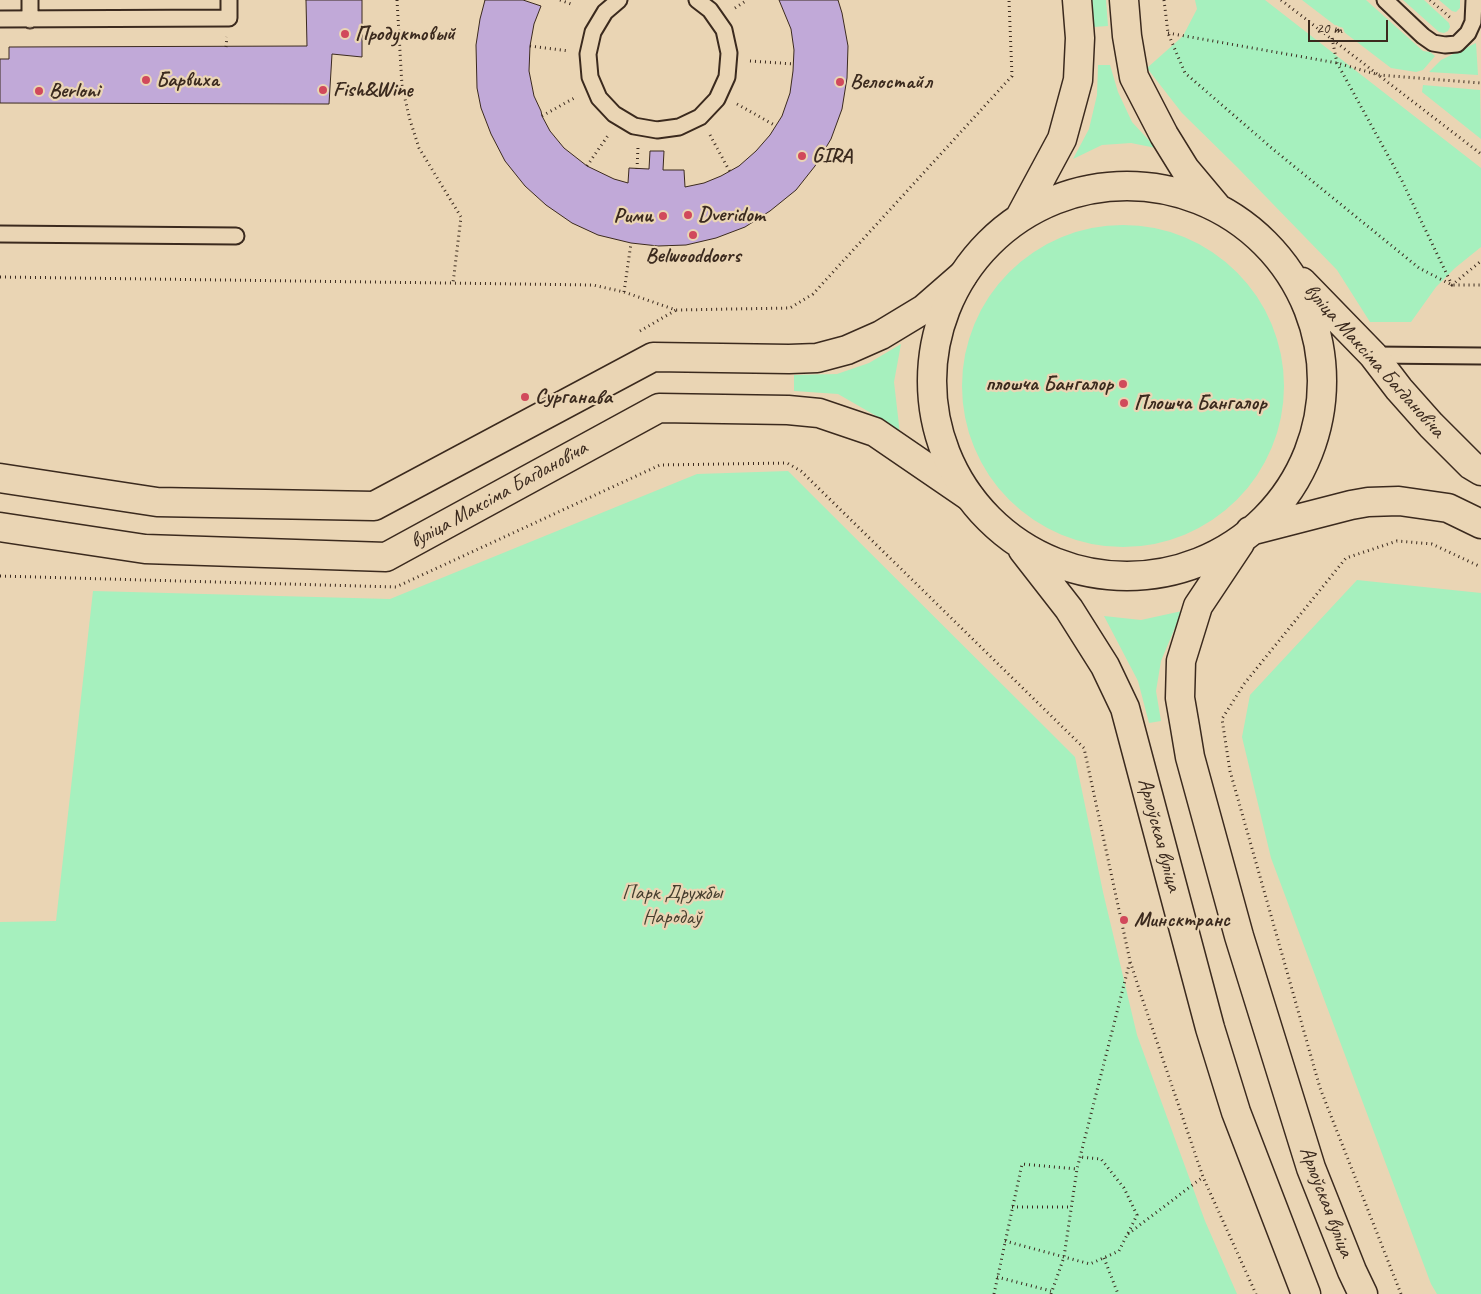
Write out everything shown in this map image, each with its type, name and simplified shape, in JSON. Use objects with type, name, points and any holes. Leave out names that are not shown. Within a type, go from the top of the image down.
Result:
[{"type":"main road","points":[[1020,217],[1062,139],[1078,80],[1080,38],[1077,0]]},
{"type":"main road","points":[[1124,0],[1127,36],[1134,77],[1185,169],[1218,209]]},
{"type":"main road","points":[[0,478],[157,502],[374,506],[653,357],[817,358],[847,350],[881,335],[924,309],[963,275],[990,242],[1020,217],[1050,202],[1084,191],[1122,186],[1163,189],[1190,196],[1240,222],[1270,249]]},
{"type":"main road","name":"вуліца Максіма Багдановіча","points":[[1270,249],[1373,355],[1399,389],[1431,425],[1471,465],[1481,471]]},
{"type":"main road","name":"Арлоўская вуліца","points":[[1270,249],[1297,285],[1312,318],[1319,344],[1322,376],[1321,406],[1315,435],[1303,467],[1246,535],[1198,606],[1180,662],[1180,698],[1190,757],[1239,936],[1306,1149],[1352,1271],[1363,1294]]},
{"type":"main road","points":[[963,275],[945,309],[937,338],[933,402],[939,432],[949,462],[970,497],[989,519],[1016,541],[1045,559],[1066,567],[1103,575],[1140,577],[1174,571],[1204,560],[1246,535],[1310,515],[1368,502],[1399,501],[1448,508],[1481,524]]},
{"type":"main road","name":"вуліца Максіма Багдановіча","points":[[0,527],[144,549],[386,557],[659,408],[788,410],[819,413],[876,432],[970,497]]},
{"type":"main road","name":"Арлоўская вуліца","points":[[1016,541],[1070,609],[1105,666],[1125,708],[1210,1028],[1236,1112],[1306,1294]]},
{"type":"lane","points":[[30,0],[30,20]]},
{"type":"lane","points":[[0,19],[229,18],[229,0]]},
{"type":"lane","points":[[619,0],[605,12],[593,32],[588,54],[590,77],[599,98],[614,114],[634,126],[657,130],[680,127],[700,117],[717,99],[727,78],[729,53],[724,30],[710,10],[697,0]]},
{"type":"lane","points":[[1385,0],[1423,36],[1433,43],[1446,45],[1456,44],[1468,33],[1473,22],[1474,0]]},
{"type":"lane","points":[[0,234],[236,236]]},
{"type":"lane","points":[[1373,355],[1481,356]]},
{"type":"path","points":[[397,0],[402,86],[410,120],[419,148],[461,217],[452,283]]},
{"type":"path","points":[[560,0],[571,4]]},
{"type":"path","points":[[0,277],[593,285],[624,292],[676,310],[790,308],[813,294],[1012,76],[1008,0]]},
{"type":"path","points":[[1164,0],[1168,33],[1185,73],[1274,150],[1419,268],[1452,285],[1481,285]]},
{"type":"path","points":[[1281,0],[1481,154]]},
{"type":"path","points":[[1168,33],[1337,63],[1379,75],[1481,83]]},
{"type":"path","points":[[1332,38],[1337,63],[1402,181],[1452,285]]},
{"type":"path","points":[[530,46],[588,54]]},
{"type":"path","points":[[729,60],[794,64]]},
{"type":"path","points":[[542,116],[594,87]]},
{"type":"path","points":[[720,94],[776,126]]},
{"type":"path","points":[[700,117],[730,172]]},
{"type":"path","points":[[587,166],[621,118]]},
{"type":"path","points":[[624,292],[631,244]]},
{"type":"path","points":[[1452,285],[1481,261]]},
{"type":"path","points":[[703,465],[788,463],[801,472],[1084,748],[1130,960],[1203,1177],[1256,1294]]},
{"type":"path","points":[[1401,1294],[1320,1088],[1230,771],[1222,719],[1244,684],[1346,558],[1397,541],[1432,544],[1481,567]]},
{"type":"path","points":[[997,1277],[1051,1292],[1064,1257],[1077,1169],[1130,960]]},
{"type":"path","points":[[1005,1241],[1090,1264],[1119,1252],[1137,1215],[1124,1188],[1102,1159],[1080,1157]]},
{"type":"path","points":[[994,1294],[1022,1164],[1077,1169]]},
{"type":"path","points":[[1127,1235],[1203,1177]]},
{"type":"path","points":[[1012,1207],[1072,1207]]},
{"type":"path","points":[[1104,1258],[1118,1294]]},
{"type":"green space","points":[[1090,0],[1106,0],[1108,26],[1093,27]]},
{"type":"green space","points":[[1195,0],[1265,0],[1481,168],[1481,247],[1455,268],[1436,287],[1411,322],[1370,322],[1337,270],[1182,113],[1147,68],[1183,36],[1197,9]]},
{"type":"green space","points":[[1302,0],[1366,0],[1423,51],[1430,52],[1435,56],[1423,70],[1416,72],[1391,68]]},
{"type":"green space","points":[[1403,0],[1424,0],[1449,23],[1448,31],[1444,33],[1439,32]]},
{"type":"green space","points":[[1439,0],[1460,0],[1460,8],[1456,12],[1452,11]]},
{"type":"green space","points":[[1476,43],[1478,75],[1429,72],[1441,60]]},
{"type":"green space","points":[[1098,65],[1110,65],[1118,92],[1132,122],[1156,148],[1131,143],[1102,145],[1073,159],[1089,129],[1097,95]]},
{"type":"green space","points":[[1423,85],[1480,90],[1481,139],[1422,92]]},
{"type":"green space","name":"плошча Бангалор","points":[[1123,225],[1154,228],[1185,237],[1212,252],[1237,272],[1257,297],[1272,324],[1281,355],[1284,386],[1281,417],[1272,448],[1257,475],[1237,500],[1212,520],[1185,535],[1154,544],[1123,547],[1092,544],[1061,535],[1034,520],[1009,500],[989,475],[974,448],[965,417],[962,386],[965,355],[974,324],[989,297],[1009,272],[1034,252],[1061,237],[1092,228]]},
{"type":"green space","points":[[901,344],[894,382],[900,434],[885,421],[838,394],[794,391],[794,375],[837,374],[869,363]]},
{"type":"green space","name":"Парк Дружбы Народаў","points":[[788,471],[1075,757],[1103,892],[1137,1035],[1205,1221],[1237,1294],[0,1294],[0,922],[56,921],[93,591],[390,599],[697,474]]},
{"type":"green space","points":[[1357,580],[1481,593],[1481,1294],[1437,1294],[1431,1284],[1271,858],[1242,737],[1250,695]]},
{"type":"green space","points":[[1182,611],[1161,661],[1156,691],[1161,721],[1149,723],[1138,681],[1104,616],[1141,620]]},
{"type":"building","points":[[306,0],[362,0],[362,57],[332,54],[329,104],[0,103],[0,59],[9,59],[9,47],[307,46]]},
{"type":"building","points":[[485,0],[523,0],[541,6],[534,24],[530,46],[529,71],[534,96],[542,116],[550,131],[564,148],[587,166],[614,179],[628,183],[629,168],[649,169],[650,151],[664,151],[663,170],[684,170],[685,187],[704,183],[721,176],[739,166],[756,151],[770,135],[782,116],[790,93],[794,50],[791,29],[779,0],[838,0],[848,46],[847,78],[842,109],[831,139],[815,166],[796,190],[770,211],[745,227],[716,238],[686,245],[658,246],[631,243],[598,235],[572,223],[546,205],[525,186],[505,161],[491,134],[481,108],[477,88],[476,45]]},
{"type":"place","name":"Продуктовый","points":[[345,34]]},
{"type":"place","name":"Барвиха","points":[[146,80]]},
{"type":"place","name":"Велостайл","points":[[840,82]]},
{"type":"place","name":"Fish&Wine","points":[[323,90]]},
{"type":"place","name":"Berloni","points":[[39,91]]},
{"type":"place","name":"GIRA","points":[[802,156]]},
{"type":"place","name":"Dveridom","points":[[688,215]]},
{"type":"place","name":"Рими","points":[[663,216]]},
{"type":"place","name":"Belwooddoors","points":[[693,235]]},
{"type":"place","name":"плошча Бангалор","points":[[1123,384]]},
{"type":"place","name":"Сурганава","points":[[525,397]]},
{"type":"place","name":"Плошча Бангалор","points":[[1124,403]]},
{"type":"place","name":"Минсктранс","points":[[1124,920]]}]
